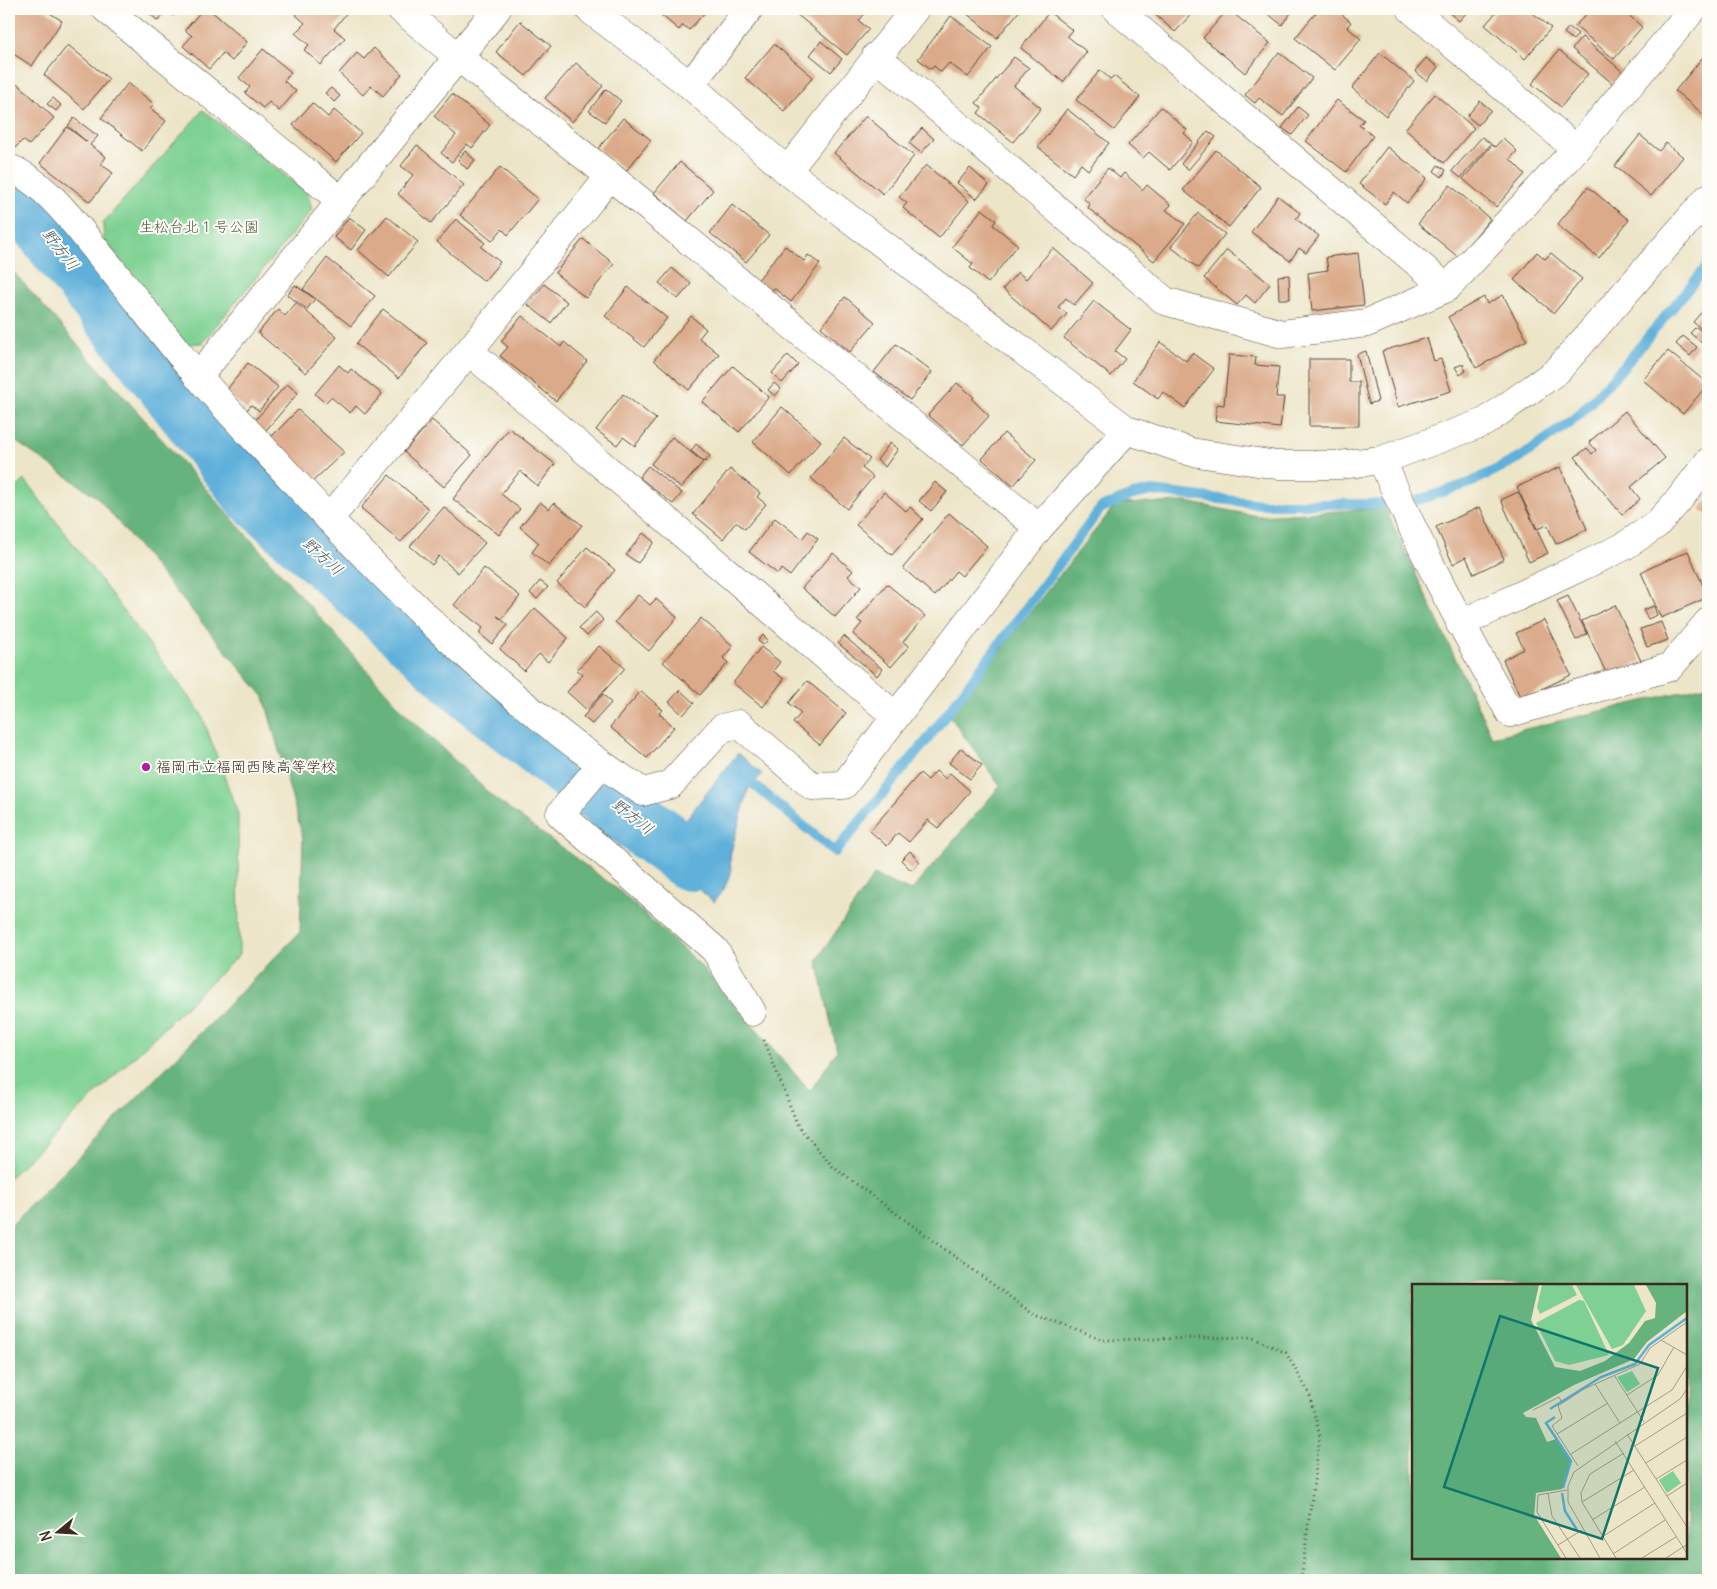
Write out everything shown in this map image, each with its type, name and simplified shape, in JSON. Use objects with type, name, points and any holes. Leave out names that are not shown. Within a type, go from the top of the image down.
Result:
[{"type":"street","points":[[106,9],[340,200]]},
{"type":"street","points":[[401,9],[458,57],[610,176],[1039,528]]},
{"type":"street","points":[[198,377],[497,9]]},
{"type":"street","points":[[589,9],[690,86],[788,171],[1127,430],[1191,452],[1277,465],[1339,465],[1382,460],[1485,422],[1558,371],[1705,206]]},
{"type":"street","points":[[690,86],[749,9]]},
{"type":"street","points":[[788,171],[876,56],[915,9]]},
{"type":"street","points":[[1116,9],[1446,288]]},
{"type":"street","points":[[1411,9],[1576,149]]},
{"type":"street","points":[[876,56],[1165,301],[1282,334],[1367,323],[1446,288],[1576,149],[1693,9]]},
{"type":"street","points":[[9,168],[19,172],[59,205],[198,377],[329,519],[417,609],[496,680],[601,764],[643,792],[670,785],[722,728],[739,724],[812,786],[844,785],[1039,528],[1127,430]]},
{"type":"street","points":[[329,519],[469,351],[610,176]]},
{"type":"street","points":[[469,351],[895,716]]},
{"type":"street","points":[[1382,460],[1409,524],[1460,624],[1510,713],[1670,667],[1708,622]]},
{"type":"street","points":[[1460,624],[1623,547],[1656,525],[1678,501],[1708,462]]},
{"type":"street","points":[[601,764],[560,814],[714,950],[752,1012]]},
{"type":"path","points":[[752,1012],[798,1126],[833,1167],[1033,1314],[1103,1340],[1251,1337],[1286,1354],[1309,1393],[1320,1436],[1301,1580]]},
{"type":"green space","name":"生松台北１号公園","points":[[203,110],[308,194],[312,210],[202,343],[186,344],[104,240],[103,223]]},
{"type":"green space","points":[[9,267],[402,710],[493,797],[616,888],[697,962],[810,1091],[837,1051],[817,960],[874,875],[911,891],[1000,786],[949,715],[1116,504],[1186,502],[1257,516],[1385,508],[1492,737],[1706,686],[1708,683],[1708,1580],[9,1580],[9,1227],[300,932],[303,838],[264,697],[97,497],[9,437]]},
{"type":"green space","name":"福岡市立福岡西陵高等学校","points":[[25,480],[201,713],[238,814],[239,955],[9,1178],[9,495]]},
{"type":"water","points":[[738,753],[762,774],[748,790],[730,855],[731,873],[724,889],[714,902],[658,855]]},
{"type":"building","points":[[9,9],[44,9],[62,21],[32,66],[9,51]]},
{"type":"building","points":[[144,9],[180,9],[173,16],[167,11],[158,21]]},
{"type":"building","points":[[203,9],[209,9],[247,42],[232,61],[223,53],[209,69],[183,46],[192,36],[185,30]]},
{"type":"building","points":[[302,9],[345,9],[348,11],[334,29],[345,38],[321,65],[304,50],[309,45],[295,33],[305,23],[296,15]]},
{"type":"building","points":[[654,9],[708,9],[689,30],[683,25],[679,30]]},
{"type":"building","points":[[790,9],[862,9],[866,12],[859,21],[869,29],[847,55]]},
{"type":"building","points":[[961,9],[1021,9],[997,38]]},
{"type":"building","points":[[1149,9],[1196,9],[1175,32]]},
{"type":"building","points":[[1228,9],[1270,43],[1245,73],[1203,38]]},
{"type":"building","points":[[1262,9],[1294,9],[1282,25]]},
{"type":"building","points":[[1319,9],[1342,9],[1339,12],[1351,22],[1347,27],[1361,39],[1335,70],[1295,38]]},
{"type":"building","points":[[1445,9],[1470,9],[1459,21]]},
{"type":"building","points":[[1499,9],[1528,9],[1551,28],[1525,59],[1485,25]]},
{"type":"building","points":[[1591,9],[1622,9],[1642,27],[1614,59],[1575,26]]},
{"type":"building","points":[[1049,12],[1072,30],[1067,36],[1087,52],[1063,82],[1021,48]]},
{"type":"building","points":[[951,16],[992,47],[968,77],[949,63],[941,72],[934,66],[931,69],[918,59]]},
{"type":"building","points":[[520,21],[551,46],[526,76],[496,52]]},
{"type":"building","points":[[1569,27],[1578,34],[1573,40],[1564,33]]},
{"type":"building","points":[[1582,37],[1623,72],[1613,84],[1572,49]]},
{"type":"building","points":[[821,41],[842,59],[831,72],[810,55]]},
{"type":"building","points":[[774,44],[813,77],[784,111],[745,78]]},
{"type":"building","points":[[68,45],[109,79],[84,109],[44,75]]},
{"type":"building","points":[[374,48],[402,74],[383,96],[371,86],[363,95],[339,73],[357,53],[364,59]]},
{"type":"building","points":[[263,49],[291,72],[284,81],[296,91],[279,111],[269,102],[263,108],[245,93],[250,87],[239,78]]},
{"type":"building","points":[[1559,50],[1588,74],[1561,107],[1532,84]]},
{"type":"building","points":[[1279,52],[1312,78],[1283,116],[1259,98],[1255,103],[1245,95]]},
{"type":"building","points":[[1380,53],[1414,81],[1386,116],[1352,88]]},
{"type":"building","points":[[1704,56],[1708,60],[1708,118],[1675,91]]},
{"type":"building","points":[[1014,57],[1029,68],[1014,86],[1041,108],[1013,142],[978,113],[982,108],[976,103]]},
{"type":"building","points":[[1426,58],[1438,67],[1427,81],[1415,71]]},
{"type":"building","points":[[576,63],[603,86],[572,122],[545,98]]},
{"type":"building","points":[[1100,70],[1110,79],[1114,76],[1140,97],[1114,130],[1076,100]]},
{"type":"building","points":[[128,83],[154,104],[150,108],[166,121],[142,151],[101,118]]},
{"type":"building","points":[[18,84],[54,118],[29,145],[23,140],[15,148],[9,142],[9,94]]},
{"type":"building","points":[[331,88],[340,96],[334,102],[325,93]]},
{"type":"building","points":[[606,89],[621,101],[605,122],[589,111]]},
{"type":"building","points":[[452,94],[490,125],[472,148],[467,144],[452,162],[441,153],[456,135],[434,116]]},
{"type":"building","points":[[1435,94],[1474,128],[1444,163],[1405,129]]},
{"type":"building","points":[[53,98],[61,105],[56,111],[47,104]]},
{"type":"building","points":[[1337,100],[1364,120],[1359,125],[1373,136],[1346,172],[1306,141]]},
{"type":"building","points":[[1480,101],[1491,110],[1478,125],[1467,116]]},
{"type":"building","points":[[312,103],[328,117],[334,110],[361,133],[336,162],[293,125]]},
{"type":"building","points":[[1161,107],[1187,130],[1184,133],[1193,142],[1170,170],[1149,152],[1143,158],[1128,145]]},
{"type":"building","points":[[1298,107],[1308,115],[1292,135],[1282,128]]},
{"type":"building","points":[[1067,109],[1109,143],[1088,170],[1081,164],[1073,175],[1038,147]]},
{"type":"building","points":[[866,116],[914,156],[883,194],[834,153]]},
{"type":"building","points":[[74,118],[98,136],[90,145],[106,157],[101,164],[113,173],[90,202],[40,163],[67,127],[87,142],[68,126]]},
{"type":"building","points":[[623,118],[651,140],[626,171],[598,149]]},
{"type":"building","points":[[922,128],[934,139],[921,153],[909,143]]},
{"type":"building","points":[[1208,131],[1216,137],[1188,170],[1181,164]]},
{"type":"building","points":[[1640,135],[1659,151],[1666,143],[1683,157],[1651,196],[1615,166]]},
{"type":"building","points":[[1482,137],[1491,144],[1461,178],[1452,171]]},
{"type":"building","points":[[1503,138],[1517,151],[1510,159],[1525,174],[1496,207],[1463,179],[1492,145],[1495,147]]},
{"type":"building","points":[[417,145],[464,185],[431,223],[398,194],[413,175],[401,166]]},
{"type":"building","points":[[1387,147],[1427,178],[1407,203],[1394,192],[1385,204],[1359,184]]},
{"type":"building","points":[[1216,150],[1261,187],[1229,227],[1183,190]]},
{"type":"building","points":[[465,151],[475,160],[467,169],[458,160]]},
{"type":"building","points":[[680,162],[713,190],[687,221],[654,193]]},
{"type":"building","points":[[926,165],[969,201],[939,238],[903,208],[907,203],[899,197]]},
{"type":"building","points":[[1438,165],[1446,170],[1442,177],[1434,171]]},
{"type":"building","points":[[500,167],[538,199],[508,235],[502,229],[492,241],[460,215]]},
{"type":"building","points":[[970,168],[989,185],[976,199],[957,183]]},
{"type":"building","points":[[1108,168],[1120,178],[1124,173],[1143,190],[1147,185],[1171,205],[1166,210],[1185,224],[1154,261],[1088,208],[1090,204],[1083,198]]},
{"type":"building","points":[[1450,185],[1490,219],[1458,257],[1418,224]]},
{"type":"building","points":[[1588,187],[1629,220],[1599,258],[1557,225]]},
{"type":"building","points":[[1278,196],[1300,213],[1296,219],[1319,236],[1306,253],[1299,248],[1290,261],[1251,232]]},
{"type":"building","points":[[732,205],[769,235],[746,262],[710,233]]},
{"type":"building","points":[[982,209],[996,220],[993,225],[1018,245],[988,283],[970,268],[973,264],[952,247]]},
{"type":"building","points":[[1198,213],[1225,234],[1198,268],[1171,247]]},
{"type":"building","points":[[387,216],[418,242],[389,277],[358,250]]},
{"type":"building","points":[[349,217],[366,230],[351,250],[334,237]]},
{"type":"building","points":[[456,219],[485,243],[481,247],[500,262],[484,281],[437,242]]},
{"type":"building","points":[[583,239],[614,264],[586,298],[555,273]]},
{"type":"building","points":[[785,246],[804,261],[808,255],[820,264],[791,302],[774,288],[771,292],[757,281]]},
{"type":"building","points":[[1053,248],[1093,283],[1074,305],[1066,298],[1058,307],[1067,314],[1051,331],[1003,289],[1018,272],[1026,279]]},
{"type":"building","points":[[1227,250],[1270,284],[1255,303],[1246,295],[1237,305],[1204,278]]},
{"type":"building","points":[[1537,252],[1545,259],[1551,253],[1582,279],[1554,313],[1514,280]]},
{"type":"building","points":[[1358,253],[1364,305],[1312,311],[1308,273],[1328,270],[1326,257]]},
{"type":"building","points":[[327,258],[375,296],[351,326],[303,289]]},
{"type":"building","points":[[672,268],[691,284],[678,299],[659,283]]},
{"type":"building","points":[[1289,275],[1290,299],[1279,299],[1278,276]]},
{"type":"building","points":[[544,284],[567,302],[551,323],[528,305]]},
{"type":"building","points":[[295,285],[315,299],[307,309],[287,295]]},
{"type":"building","points":[[628,287],[667,318],[644,347],[605,316]]},
{"type":"building","points":[[1503,295],[1527,340],[1476,368],[1448,317],[1484,297],[1487,304]]},
{"type":"building","points":[[845,297],[875,322],[850,352],[821,327]]},
{"type":"building","points":[[1094,301],[1131,330],[1115,351],[1125,359],[1111,376],[1064,338]]},
{"type":"building","points":[[296,303],[337,337],[306,373],[258,333],[278,309],[285,316]]},
{"type":"building","points":[[1708,305],[1708,335],[1693,322]]},
{"type":"building","points":[[383,309],[427,343],[399,378],[356,344]]},
{"type":"building","points":[[522,316],[561,347],[564,342],[587,361],[556,401],[500,356],[508,347],[501,341]]},
{"type":"building","points":[[691,316],[706,329],[699,338],[719,354],[689,390],[654,360]]},
{"type":"building","points":[[1696,327],[1708,337],[1708,348],[1690,333]]},
{"type":"building","points":[[1683,336],[1697,347],[1690,356],[1676,344]]},
{"type":"building","points":[[1427,338],[1434,361],[1441,359],[1451,391],[1398,407],[1382,351]]},
{"type":"building","points":[[1160,342],[1186,361],[1192,353],[1214,369],[1185,408],[1163,392],[1158,399],[1133,381]]},
{"type":"building","points":[[896,344],[932,372],[910,400],[874,372]]},
{"type":"building","points":[[1366,351],[1378,401],[1369,404],[1357,354]]},
{"type":"building","points":[[1668,351],[1708,384],[1683,414],[1643,380]]},
{"type":"building","points":[[788,355],[798,365],[782,383],[772,373]]},
{"type":"building","points":[[1229,355],[1256,357],[1255,365],[1279,367],[1276,397],[1284,397],[1280,428],[1215,421],[1217,404],[1224,405]]},
{"type":"building","points":[[1309,359],[1349,359],[1349,382],[1359,382],[1359,426],[1309,426]]},
{"type":"building","points":[[248,363],[278,387],[259,411],[251,405],[247,410],[225,392]]},
{"type":"building","points":[[1463,364],[1466,371],[1460,375],[1455,367]]},
{"type":"building","points":[[339,365],[348,373],[351,369],[382,394],[365,414],[356,406],[350,413],[331,397],[325,403],[315,394]]},
{"type":"building","points":[[733,366],[769,397],[739,432],[702,402]]},
{"type":"building","points":[[774,383],[781,389],[775,396],[768,390]]},
{"type":"building","points":[[957,383],[974,397],[972,399],[989,416],[963,445],[928,415]]},
{"type":"building","points":[[287,384],[298,393],[261,436],[250,426]]},
{"type":"building","points":[[623,394],[656,419],[635,446],[623,437],[617,445],[596,430]]},
{"type":"building","points":[[782,407],[821,441],[791,475],[753,442]]},
{"type":"building","points":[[298,410],[344,452],[312,482],[267,441]]},
{"type":"building","points":[[1625,411],[1665,458],[1631,487],[1640,499],[1622,515],[1575,457],[1587,448],[1592,454],[1596,450],[1589,442]]},
{"type":"building","points":[[432,420],[472,455],[444,487],[404,452]]},
{"type":"building","points":[[509,428],[555,464],[538,486],[520,471],[501,494],[520,509],[499,535],[453,499]]},
{"type":"building","points":[[1004,433],[1036,460],[1013,486],[982,459]]},
{"type":"building","points":[[672,437],[703,462],[681,488],[651,464]]},
{"type":"building","points":[[844,438],[870,459],[862,468],[873,477],[847,509],[811,478]]},
{"type":"building","points":[[890,443],[898,449],[885,467],[877,460]]},
{"type":"building","points":[[696,444],[710,456],[705,462],[691,451]]},
{"type":"building","points":[[648,466],[682,493],[673,504],[639,477]]},
{"type":"building","points":[[1560,467],[1587,529],[1556,544],[1547,525],[1537,529],[1517,487]]},
{"type":"building","points":[[730,469],[760,493],[757,497],[766,504],[745,529],[736,522],[723,539],[693,514]]},
{"type":"building","points":[[389,475],[429,509],[401,542],[361,508]]},
{"type":"building","points":[[935,482],[947,492],[931,511],[919,501]]},
{"type":"building","points":[[884,492],[906,511],[910,507],[923,519],[892,555],[856,525]]},
{"type":"building","points":[[1518,492],[1548,553],[1529,562],[1501,500]]},
{"type":"building","points":[[1708,499],[1708,515],[1700,509]]},
{"type":"building","points":[[540,502],[549,509],[554,503],[582,525],[549,566],[532,552],[539,543],[520,527]]},
{"type":"building","points":[[444,507],[485,543],[458,573],[439,556],[432,565],[410,546]]},
{"type":"building","points":[[1480,507],[1504,559],[1474,574],[1466,557],[1453,564],[1436,527]]},
{"type":"building","points":[[949,513],[987,546],[962,576],[956,571],[935,596],[903,568]]},
{"type":"building","points":[[775,518],[802,539],[808,531],[818,539],[790,576],[781,569],[778,574],[749,552]]},
{"type":"building","points":[[643,533],[654,542],[638,563],[626,555]]},
{"type":"building","points":[[587,547],[615,570],[585,607],[557,583]]},
{"type":"building","points":[[1688,551],[1708,597],[1661,618],[1641,572]]},
{"type":"building","points":[[833,553],[853,571],[848,576],[861,587],[835,617],[802,588]]},
{"type":"building","points":[[484,568],[520,596],[502,619],[497,616],[508,625],[492,644],[479,633],[483,628],[454,605]]},
{"type":"building","points":[[540,581],[548,587],[537,599],[530,593]]},
{"type":"building","points":[[887,584],[925,616],[903,642],[909,646],[891,667],[853,634],[862,623],[857,620]]},
{"type":"building","points":[[638,595],[650,605],[656,599],[677,617],[649,651],[615,622]]},
{"type":"building","points":[[1568,596],[1587,634],[1576,640],[1557,601]]},
{"type":"building","points":[[1615,605],[1641,661],[1608,677],[1582,621]]},
{"type":"building","points":[[1654,606],[1657,615],[1648,619],[1643,610]]},
{"type":"building","points":[[535,608],[568,638],[548,662],[539,654],[524,671],[500,649]]},
{"type":"building","points":[[596,612],[603,620],[587,636],[579,628]]},
{"type":"building","points":[[701,618],[733,646],[723,658],[728,663],[700,695],[663,662]]},
{"type":"building","points":[[1544,620],[1571,675],[1521,699],[1503,660],[1524,649],[1516,633]]},
{"type":"building","points":[[1661,622],[1668,640],[1647,647],[1640,629]]},
{"type":"building","points":[[763,635],[768,640],[763,645],[758,641]]},
{"type":"building","points":[[844,636],[882,669],[877,676],[838,643]]},
{"type":"building","points":[[599,646],[625,668],[587,710],[567,692],[583,674],[577,670]]},
{"type":"building","points":[[761,647],[780,662],[773,671],[784,679],[763,707],[733,683]]},
{"type":"building","points":[[807,681],[846,713],[820,745],[793,723],[801,713],[789,703]]},
{"type":"building","points":[[680,690],[694,703],[683,715],[669,702]]},
{"type":"building","points":[[641,691],[663,710],[659,713],[674,727],[647,758],[610,727]]},
{"type":"building","points":[[603,694],[611,703],[592,724],[583,717]]},
{"type":"building","points":[[961,748],[982,765],[970,779],[949,763]]},
{"type":"building","points":[[936,771],[946,779],[950,773],[970,791],[938,828],[928,820],[909,842],[898,833],[887,846],[870,831],[920,773],[928,780]]},
{"type":"building","points":[[910,851],[920,862],[911,870],[901,860]]},
{"type":"waterway","name":"野方川","points":[[9,201],[36,217],[252,492],[479,697],[610,801],[690,860]]},
{"type":"waterway","points":[[1418,500],[1470,483],[1523,456],[1579,415],[1624,366],[1708,265]]},
{"type":"waterway","points":[[747,779],[835,852],[927,740],[1101,508],[1133,495],[1152,491],[1261,504],[1383,504]]},
{"type":"place","name":"福岡市立福岡西陵高等学校","points":[[146,767]]}]
